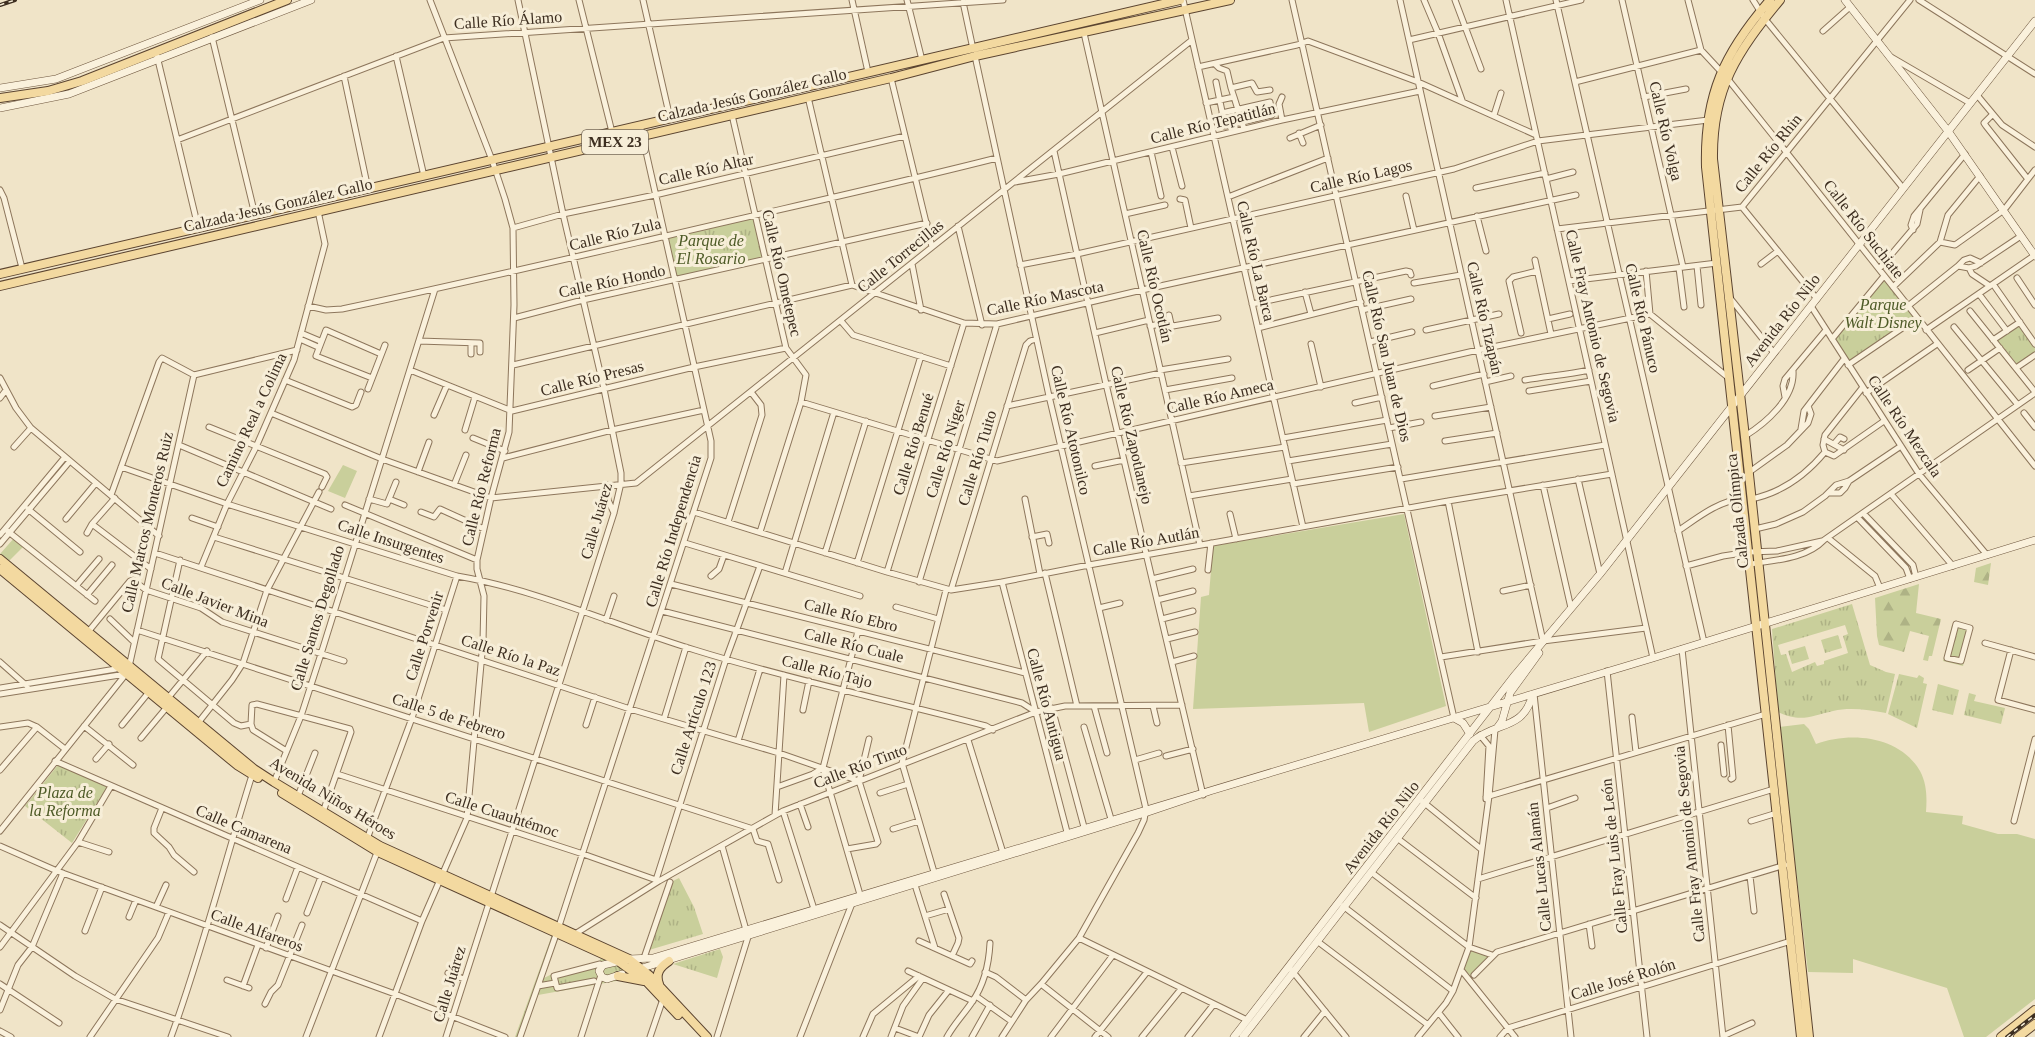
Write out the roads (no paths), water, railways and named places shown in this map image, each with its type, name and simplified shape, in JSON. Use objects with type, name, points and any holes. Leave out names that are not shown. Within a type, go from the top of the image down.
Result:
[{"type":"main road","points":[[0,88],[59,78],[260,0]]},
{"type":"main road","points":[[0,108],[69,94],[287,0]]},
{"type":"main road","points":[[212,33],[310,0]]},
{"type":"main road","name":"Calzada Jesús González Gallo","points":[[0,286],[891,78],[974,52],[1182,0]]},
{"type":"main road","name":"Calzada Jesús González Gallo","points":[[0,274],[921,60],[1084,33],[1230,0]]},
{"type":"main road","name":"Calzada Olímpica","points":[[1762,15],[1770,0]]},
{"type":"main road","name":"Calzada Olímpica","points":[[1753,553],[1755,529],[1747,499],[1748,474],[1745,437],[1729,297],[1706,166],[1708,120],[1736,43],[1762,15],[1780,0]]},
{"type":"main road","points":[[1845,0],[1948,131],[2035,255]]},
{"type":"main road","name":"Avenida Río Nilo","points":[[1234,1037],[1317,941],[1341,905],[1371,872],[1382,853],[1397,838],[1470,734],[1600,574],[1626,538],[1668,488],[2035,21]]},
{"type":"main road","points":[[0,98],[68,86],[157,55]]},
{"type":"main road","points":[[865,84],[889,68]]},
{"type":"main road","name":"Calzada Olímpica","points":[[1724,75],[1713,138],[1717,263],[1747,499],[1786,865],[1809,1037]]},
{"type":"main road","points":[[229,221],[247,228]]},
{"type":"main road","points":[[1146,811],[1067,832],[1003,855],[915,885],[859,898],[814,909],[747,933],[669,961],[607,979],[599,971],[601,967],[618,961],[653,958],[747,933],[851,905],[859,898],[934,872],[1003,855],[2035,540]]},
{"type":"main road","name":"Avenida Niños Héroes","points":[[0,559],[88,632],[149,692],[198,723],[253,771],[379,849],[558,930],[638,970],[660,987],[707,1037]]},
{"type":"main road","name":"Avenida Niños Héroes","points":[[0,569],[167,703],[237,765],[253,771],[298,796],[379,849]]},
{"type":"main road","name":"Calzada Olímpica","points":[[1761,625],[1766,714],[1777,813],[1786,865],[1801,1037]]},
{"type":"main road","name":"Avenida Río Nilo","points":[[1243,1037],[1292,969],[1422,801],[1473,741],[1480,735],[1495,730],[1502,721],[1512,690],[1547,639]]},
{"type":"main road","points":[[1495,730],[1522,716],[1529,707],[1534,694]]},
{"type":"main road","points":[[1454,718],[1463,723],[1470,734]]},
{"type":"main road","name":"Avenida Niños Héroes","points":[[558,930],[575,934],[629,959],[647,982],[699,1037]]},
{"type":"main road","points":[[660,987],[658,973],[661,967],[669,961]]},
{"type":"main road","points":[[618,975],[647,982]]},
{"type":"main road","points":[[2001,1037],[2035,1010]]},
{"type":"main road","points":[[2018,1037],[2035,1025]]},
{"type":"street","name":"Calle Río Reforma","points":[[379,1037],[422,921],[467,818],[483,661],[484,596],[477,560],[491,498],[505,451],[512,411],[513,228],[492,160],[430,0]]},
{"type":"street","name":"Calle Juárez","points":[[446,1037],[614,513],[621,483],[604,389],[548,147],[518,0]]},
{"type":"street","points":[[579,0],[612,132]]},
{"type":"street","points":[[643,0],[670,118]]},
{"type":"street","points":[[852,0],[868,72]]},
{"type":"street","name":"Calle Río Álamo","points":[[177,140],[444,38],[854,10],[908,3],[1003,0]]},
{"type":"street","name":"Calle Río La Barca","points":[[1182,0],[1303,527]]},
{"type":"street","name":"Calle Río San Juan de Dios","points":[[1292,0],[1454,718]]},
{"type":"street","name":"Calle Río Tizapán","points":[[1400,0],[1531,585],[1547,639]]},
{"type":"street","points":[[1424,0],[1461,100]]},
{"type":"street","points":[[1455,0],[1481,69]]},
{"type":"street","name":"Calle Fray Antonio de Segovia","points":[[1506,0],[1653,658]]},
{"type":"street","points":[[1408,40],[1510,17],[1557,3],[1581,0]]},
{"type":"street","name":"Calle Río Volga","points":[[1622,0],[1671,215],[1681,267],[1683,307]]},
{"type":"street","name":"Calle Río Suchiate","points":[[1688,0],[1701,50],[1724,75],[1860,244],[2035,466]]},
{"type":"street","points":[[1753,0],[1762,15],[1903,188]]},
{"type":"street","name":"Calle Río Rhin","points":[[1557,229],[1742,207],[1910,0]]},
{"type":"street","points":[[1919,0],[2035,74]]},
{"type":"street","name":"Calle Río Atotonilco","points":[[963,1],[1036,339],[1146,811]]},
{"type":"street","points":[[908,3],[921,60]]},
{"type":"street","name":"Calle Río Pánuco","points":[[1557,3],[1704,642]]},
{"type":"street","points":[[1823,31],[1850,7]]},
{"type":"street","points":[[212,33],[255,215]]},
{"type":"street","name":"Calle Río Ocotlán","points":[[1084,33],[1200,545]]},
{"type":"street","name":"Calle Torrecillas","points":[[491,498],[636,483],[1192,40]]},
{"type":"street","points":[[1198,68],[1297,45],[1308,40],[1418,81],[1494,115],[1537,138]]},
{"type":"street","points":[[1575,82],[1701,50]]},
{"type":"street","points":[[157,55],[198,227]]},
{"type":"street","points":[[396,56],[424,176]]},
{"type":"street","points":[[1889,56],[1970,103]]},
{"type":"street","points":[[1215,64],[1227,71],[1244,129]]},
{"type":"street","points":[[344,76],[368,189]]},
{"type":"street","points":[[891,78],[932,247]]},
{"type":"street","points":[[1216,81],[1222,113],[1225,126],[1272,115],[1270,102],[1222,113]]},
{"type":"street","points":[[1231,88],[1253,83],[1256,92],[1270,90]]},
{"type":"street","points":[[1644,97],[1686,89]]},
{"type":"street","name":"Calle Río Tepatitlán","points":[[1012,182],[1059,174],[1282,120],[1420,92]]},
{"type":"street","points":[[1494,115],[1501,93]]},
{"type":"street","points":[[1977,95],[1992,115],[2008,130],[2035,147]]},
{"type":"street","points":[[1206,103],[1234,97]]},
{"type":"street","points":[[1282,97],[1278,104],[1282,120]]},
{"type":"street","points":[[513,365],[852,285],[808,98]]},
{"type":"street","name":"Calle Río Ometepec","points":[[732,115],[786,348],[806,375],[801,402],[760,532]]},
{"type":"street","points":[[1940,242],[1955,245],[2004,210],[2032,175],[1984,123],[1992,115]]},
{"type":"street","name":"Calle Río Lagos","points":[[1020,265],[1438,173],[1537,138],[1587,135],[1708,120]]},
{"type":"street","name":"Calle Río Independencia","points":[[520,1037],[558,930],[711,458],[711,441],[640,125]]},
{"type":"street","points":[[1290,138],[1321,125]]},
{"type":"street","points":[[1299,133],[1303,143]]},
{"type":"street","name":"Calle Río Altar","points":[[513,228],[563,214],[655,195],[905,136]]},
{"type":"street","points":[[1172,147],[1182,186]]},
{"type":"street","name":"Calle Río Zapotlanejo","points":[[1054,151],[1106,384],[1203,793]]},
{"type":"street","points":[[1151,152],[1161,196]]},
{"type":"street","points":[[1879,269],[1913,230],[1912,220],[1965,154]]},
{"type":"street","name":"Calle Río Zula","points":[[308,306],[334,310],[435,289],[916,179],[997,158]]},
{"type":"street","points":[[1228,197],[1328,158]]},
{"type":"street","points":[[1476,188],[1573,171]]},
{"type":"street","points":[[1893,287],[1940,242],[1948,215],[1980,176]]},
{"type":"street","points":[[0,190],[22,268]]},
{"type":"street","name":"Calle Río Mascota","points":[[852,285],[964,323],[997,324],[1347,244],[1576,195]]},
{"type":"street","points":[[1406,196],[1414,230]]},
{"type":"street","points":[[1180,199],[1185,200],[1191,228]]},
{"type":"street","points":[[1125,214],[1165,205]]},
{"type":"street","points":[[1742,207],[1817,299]]},
{"type":"street","name":"Camino Real a Colima","points":[[201,567],[297,350],[325,244],[318,211]]},
{"type":"street","points":[[1478,216],[1486,251]]},
{"type":"street","name":"Calle Río Hondo","points":[[514,318],[583,300],[927,223]]},
{"type":"street","points":[[958,226],[982,325]]},
{"type":"street","points":[[1958,266],[1969,268],[2021,236]]},
{"type":"street","points":[[1761,264],[1778,251]]},
{"type":"street","points":[[1926,330],[2035,255]]},
{"type":"street","points":[[1908,306],[1970,258],[1981,262]]},
{"type":"street","points":[[1535,260],[1551,334]]},
{"type":"street","points":[[1569,281],[1717,263]]},
{"type":"street","points":[[912,264],[921,310]]},
{"type":"street","points":[[1696,266],[1701,305]]},
{"type":"street","points":[[1969,268],[1972,274],[1992,285],[2035,344]]},
{"type":"street","points":[[1252,304],[1407,271],[1411,275]]},
{"type":"street","points":[[1521,333],[1509,281],[1513,277],[1537,271]]},
{"type":"street","points":[[1646,271],[1650,314],[1731,379]]},
{"type":"street","points":[[1414,283],[1461,275]]},
{"type":"street","points":[[1832,339],[1884,276]]},
{"type":"street","points":[[2017,278],[2035,305]]},
{"type":"street","name":"Calle Santos Degollado","points":[[274,782],[285,750],[301,716],[435,289]]},
{"type":"street","points":[[1305,292],[1311,314]]},
{"type":"street","points":[[1978,294],[2007,331]]},
{"type":"street","points":[[1729,297],[1774,353]]},
{"type":"street","points":[[1362,310],[1412,298]]},
{"type":"street","points":[[1258,328],[1360,302]]},
{"type":"street","name":"Calle Río Mezcala","points":[[1811,306],[1919,474],[1987,555]]},
{"type":"street","points":[[1754,564],[1809,552],[2035,392],[1970,311]]},
{"type":"street","points":[[1426,330],[1499,314]]},
{"type":"street","points":[[1548,319],[1570,314]]},
{"type":"street","name":"Calle Río Ameca","points":[[801,402],[997,461],[1478,350],[1650,314]]},
{"type":"street","points":[[1169,315],[1170,322],[1174,326],[1218,318]]},
{"type":"street","points":[[1848,365],[1917,318]]},
{"type":"street","points":[[841,321],[853,334],[951,366]]},
{"type":"street","points":[[1095,333],[1150,323],[1170,322]]},
{"type":"street","points":[[1993,340],[2020,322]]},
{"type":"street","name":"Calle Río Benué","points":[[887,572],[964,323]]},
{"type":"street","name":"Calle Río Níger","points":[[919,582],[997,324]]},
{"type":"street","points":[[1954,327],[2018,405]]},
{"type":"street","points":[[372,378],[317,356],[319,344],[326,330],[381,354]]},
{"type":"street","points":[[1785,397],[1783,384],[1826,330]]},
{"type":"street","points":[[1370,342],[1412,332]]},
{"type":"street","points":[[301,336],[319,344]]},
{"type":"street","name":"Calle Río Tuito","points":[[934,872],[902,763],[938,619],[991,460],[1026,345],[1036,339]]},
{"type":"street","points":[[419,342],[480,343],[480,352]]},
{"type":"street","points":[[471,343],[471,354]]},
{"type":"street","points":[[1311,344],[1321,387]]},
{"type":"street","points":[[1884,421],[1834,456],[1825,452],[1824,439],[1864,390],[1937,344]]},
{"type":"street","points":[[368,389],[385,345]]},
{"type":"street","name":"Calle Río Presas","points":[[512,411],[694,367],[786,348]]},
{"type":"street","points":[[1968,370],[2000,348]]},
{"type":"street","points":[[87,533],[113,497],[121,467],[162,358],[194,375],[297,350]]},
{"type":"street","points":[[2016,368],[2035,355]]},
{"type":"street","points":[[856,563],[921,356]]},
{"type":"street","points":[[1007,406],[1161,371],[1228,359]]},
{"type":"street","points":[[1748,474],[1787,445],[1801,429],[1802,416],[1808,406],[1844,359]]},
{"type":"street","points":[[410,370],[512,411]]},
{"type":"street","points":[[1525,380],[1588,370]]},
{"type":"street","points":[[1745,437],[1766,420],[1785,397],[1793,385],[1793,371]]},
{"type":"street","points":[[1434,386],[1484,374]]},
{"type":"street","name":"Calle Marcos Monteros Ruiz","points":[[125,670],[134,642],[159,536],[194,375]]},
{"type":"street","points":[[1485,382],[1510,376]]},
{"type":"street","points":[[0,378],[20,414],[31,428],[159,536]]},
{"type":"street","points":[[1165,390],[1232,378]]},
{"type":"street","points":[[285,380],[352,407],[356,405],[361,392]]},
{"type":"street","points":[[1529,392],[1591,381]]},
{"type":"street","points":[[434,415],[447,385]]},
{"type":"street","points":[[0,398],[6,390]]},
{"type":"street","points":[[728,522],[762,415],[761,405],[751,392]]},
{"type":"street","points":[[465,430],[475,397]]},
{"type":"street","points":[[1355,403],[1382,397]]},
{"type":"street","points":[[1435,416],[1491,407]]},
{"type":"street","points":[[503,458],[612,430],[704,411]]},
{"type":"street","points":[[785,573],[834,412]]},
{"type":"street","points":[[271,413],[382,459],[491,498]]},
{"type":"street","points":[[2024,413],[2035,427]]},
{"type":"street","points":[[1283,438],[1387,420]]},
{"type":"street","points":[[825,553],[866,421]]},
{"type":"street","points":[[1389,428],[1421,422]]},
{"type":"street","points":[[198,723],[213,706],[243,663],[267,590],[327,477],[326,474],[208,427]]},
{"type":"street","points":[[14,447],[31,428]]},
{"type":"street","points":[[1445,441],[1497,433]]},
{"type":"street","points":[[473,438],[505,451]]},
{"type":"street","points":[[1834,444],[1839,438],[1845,439]]},
{"type":"street","points":[[1824,439],[1844,450]]},
{"type":"street","points":[[418,472],[429,442]]},
{"type":"street","points":[[1288,460],[1392,444]]},
{"type":"street","points":[[179,445],[331,508]]},
{"type":"street","points":[[1401,479],[1605,445]]},
{"type":"street","points":[[1755,529],[1792,518],[1816,504],[1836,485],[1849,481],[1901,446]]},
{"type":"street","points":[[1181,463],[1285,447]]},
{"type":"street","points":[[1678,531],[1726,501],[1776,492],[1806,472],[1825,452]]},
{"type":"street","points":[[454,485],[466,455]]},
{"type":"street","points":[[0,544],[8,531],[68,459]]},
{"type":"street","points":[[1095,466],[1124,460]]},
{"type":"street","name":"Calle Insurgentes","points":[[121,467],[227,504],[457,576],[481,580],[583,611],[654,636]]},
{"type":"street","points":[[1189,496],[1398,467]]},
{"type":"street","name":"Calle Río Autlán","points":[[694,512],[948,590],[1612,474]]},
{"type":"street","points":[[1578,479],[1600,574]]},
{"type":"street","points":[[369,499],[385,504],[396,482]]},
{"type":"street","points":[[66,519],[96,483]]},
{"type":"street","points":[[607,485],[608,500],[614,513]]},
{"type":"street","points":[[1542,485],[1571,608]]},
{"type":"street","points":[[1891,494],[1953,566]]},
{"type":"street","points":[[389,499],[404,505]]},
{"type":"street","points":[[1025,499],[1032,537],[1077,706]]},
{"type":"street","points":[[1448,501],[1478,652]]},
{"type":"street","points":[[345,505],[477,560]]},
{"type":"street","points":[[27,508],[80,552]]},
{"type":"street","points":[[421,512],[434,517],[440,510],[484,529]]},
{"type":"street","points":[[1230,513],[1236,539]]},
{"type":"street","points":[[1863,513],[1913,566],[1913,578]]},
{"type":"street","points":[[192,518],[218,527]]},
{"type":"street","points":[[1857,518],[1913,578]]},
{"type":"street","points":[[92,524],[151,569]]},
{"type":"street","points":[[0,535],[8,531]]},
{"type":"street","points":[[8,531],[95,601]]},
{"type":"street","points":[[1032,537],[1047,534],[1049,543]]},
{"type":"street","points":[[214,537],[446,610]]},
{"type":"street","points":[[1686,566],[1723,556],[1796,548],[1826,539]]},
{"type":"street","points":[[1826,539],[1875,576],[1880,588]]},
{"type":"street","points":[[685,543],[860,596]]},
{"type":"street","points":[[1209,570],[1211,543]]},
{"type":"street","name":"Calle Río la Paz","points":[[155,553],[630,709],[779,753],[859,781]]},
{"type":"street","points":[[711,576],[719,569],[724,555]]},
{"type":"street","points":[[76,586],[99,559]]},
{"type":"street","points":[[180,560],[158,659],[236,724],[242,726],[250,724]]},
{"type":"street","points":[[87,595],[112,565]]},
{"type":"street","name":"Calle Artículo 123","points":[[658,880],[679,805],[726,660],[760,566]]},
{"type":"street","points":[[1152,579],[1193,569]]},
{"type":"street","name":"Calle Porvenir","points":[[367,839],[412,718],[457,576]]},
{"type":"street","name":"Calle Javier Mina","points":[[88,632],[130,581],[134,581],[146,590],[203,609],[222,622],[344,661]]},
{"type":"street","name":"Calle Río Antigua","points":[[1002,582],[1067,832]]},
{"type":"street","name":"Calle Río Ebro","points":[[671,584],[1025,673]]},
{"type":"street","points":[[1503,591],[1531,585]]},
{"type":"street","points":[[1157,600],[1193,591]]},
{"type":"street","points":[[606,620],[614,596]]},
{"type":"street","points":[[1099,608],[1120,603]]},
{"type":"street","points":[[896,607],[938,619]]},
{"type":"street","name":"Calle Río Cuale","points":[[662,611],[1022,703],[1036,712]]},
{"type":"street","points":[[1162,619],[1193,611]]},
{"type":"street","points":[[110,619],[134,642]]},
{"type":"street","points":[[1956,624],[1962,625],[1970,628],[1961,661],[1947,658],[1956,624]]},
{"type":"street","points":[[1441,657],[1547,639],[1646,628]]},
{"type":"street","name":"Calle 5 de Febrero","points":[[137,630],[753,829]]},
{"type":"street","points":[[858,631],[823,768],[859,898]]},
{"type":"street","points":[[1167,639],[1195,632]]},
{"type":"street","name":"Calle Río Tajo","points":[[654,636],[726,660],[916,707],[986,726],[993,730]]},
{"type":"street","points":[[1985,643],[2035,657]]},
{"type":"street","points":[[664,719],[686,647]]},
{"type":"street","name":"Calle Fray Antonio de Segovia","points":[[1682,649],[1723,1037]]},
{"type":"street","points":[[2010,650],[1998,700],[2035,710]]},
{"type":"street","points":[[141,738],[207,651]]},
{"type":"street","points":[[1172,662],[1194,656]]},
{"type":"street","points":[[0,662],[27,687]]},
{"type":"street","points":[[738,741],[760,669]]},
{"type":"street","points":[[0,694],[125,670]]},
{"type":"street","points":[[0,831],[84,726],[125,670]]},
{"type":"street","name":"Calle Fray Luis de León","points":[[1607,671],[1647,1037]]},
{"type":"street","points":[[775,815],[784,675]]},
{"type":"street","points":[[803,710],[809,681]]},
{"type":"street","points":[[0,688],[27,687]]},
{"type":"street","points":[[122,725],[149,692]]},
{"type":"street","name":"Calle Lucas Alamán","points":[[1534,694],[1571,1037]]},
{"type":"street","points":[[586,724],[594,697]]},
{"type":"street","points":[[285,750],[253,730],[250,724],[251,707],[255,704],[350,729],[351,732],[323,812]]},
{"type":"street","name":"Calle Río Tinto","points":[[575,934],[658,880],[783,811],[1036,712],[1077,706],[1182,705]]},
{"type":"street","points":[[1094,706],[1107,753]]},
{"type":"street","points":[[1153,706],[1157,723]]},
{"type":"street","points":[[1052,708],[1084,827]]},
{"type":"street","points":[[1487,799],[1766,714]]},
{"type":"street","points":[[1632,717],[1636,753]]},
{"type":"street","points":[[0,727],[23,723],[37,727],[65,749]]},
{"type":"street","points":[[1728,725],[1733,778],[1731,779]]},
{"type":"street","points":[[84,726],[133,765]]},
{"type":"street","points":[[0,770],[37,727]]},
{"type":"street","points":[[1084,727],[1111,819]]},
{"type":"street","points":[[1418,1037],[1453,991],[1468,947],[1476,898],[1495,730]]},
{"type":"street","points":[[1480,735],[1489,746],[1487,799]]},
{"type":"street","points":[[847,849],[876,844],[878,841],[859,781],[869,739]]},
{"type":"street","points":[[2014,821],[2035,739]]},
{"type":"street","points":[[968,740],[1003,855]]},
{"type":"street","points":[[96,759],[109,744]]},
{"type":"street","points":[[1721,745],[1725,774]]},
{"type":"street","points":[[1166,756],[1193,749]]},
{"type":"street","points":[[298,796],[315,753]]},
{"type":"street","points":[[1135,760],[1158,753]]},
{"type":"street","name":"Calle Camarena","points":[[55,762],[422,921]]},
{"type":"street","points":[[1723,764],[1732,763]]},
{"type":"street","points":[[777,787],[823,768]]},
{"type":"street","points":[[171,1037],[208,926],[253,771]]},
{"type":"street","name":"Calle Cuauhtémoc","points":[[337,774],[658,880]]},
{"type":"street","points":[[880,793],[908,784]]},
{"type":"street","points":[[0,947],[60,872],[111,786]]},
{"type":"street","points":[[1478,879],[1774,789]]},
{"type":"street","points":[[1546,808],[1575,798]]},
{"type":"street","points":[[1422,801],[1481,849]]},
{"type":"street","points":[[800,804],[808,827]]},
{"type":"street","points":[[162,808],[154,833],[194,872]]},
{"type":"street","points":[[783,811],[814,909]]},
{"type":"street","points":[[1002,1037],[1026,1000],[1079,938],[1138,833],[1146,811]]},
{"type":"street","points":[[1751,821],[1777,813]]},
{"type":"street","points":[[893,829],[919,821]]},
{"type":"street","points":[[753,829],[757,842],[768,844],[779,880]]},
{"type":"street","points":[[1397,838],[1476,898]]},
{"type":"street","points":[[78,842],[110,852]]},
{"type":"street","name":"Calle Alfareros","points":[[0,846],[60,872],[395,994],[505,1037]]},
{"type":"street","points":[[717,1037],[747,933],[722,846]]},
{"type":"street","points":[[306,1037],[379,849]]},
{"type":"street","points":[[1371,872],[1468,947],[1492,955],[1786,865]]},
{"type":"street","points":[[286,899],[298,867]]},
{"type":"street","points":[[0,1010],[18,965],[32,947],[60,872]]},
{"type":"street","points":[[1750,876],[1754,911]]},
{"type":"street","points":[[307,914],[321,877]]},
{"type":"street","points":[[645,955],[670,882]]},
{"type":"street","points":[[156,907],[166,885]]},
{"type":"street","points":[[915,885],[935,948]]},
{"type":"street","points":[[85,931],[102,887]]},
{"type":"street","points":[[944,894],[959,938],[952,956]]},
{"type":"street","points":[[129,917],[136,900]]},
{"type":"street","points":[[800,1037],[851,905]]},
{"type":"street","points":[[1341,905],[1453,991]]},
{"type":"street","points":[[925,916],[949,909]]},
{"type":"street","points":[[90,1037],[158,938],[169,912]]},
{"type":"street","points":[[266,948],[278,916]]},
{"type":"street","points":[[1589,924],[1592,946]]},
{"type":"street","points":[[0,925],[75,976],[115,999],[228,1037]]},
{"type":"street","points":[[265,1004],[271,992],[278,986],[302,925]]},
{"type":"street","points":[[1079,938],[1247,1020]]},
{"type":"street","points":[[919,941],[971,964],[972,961]]},
{"type":"street","points":[[1317,941],[1428,1025]]},
{"type":"street","name":"Calle José Rolón","points":[[1508,1028],[1791,941]]},
{"type":"street","points":[[947,1037],[974,998],[985,972],[990,943]]},
{"type":"street","points":[[227,980],[246,987],[258,945]]},
{"type":"street","points":[[1474,975],[1492,955]]},
{"type":"street","points":[[1051,1037],[1113,956]]},
{"type":"street","points":[[594,981],[557,988],[554,976],[600,964]]},
{"type":"street","points":[[583,968],[586,983]]},
{"type":"street","points":[[1292,969],[1346,1037]]},
{"type":"street","points":[[908,971],[949,990],[990,1005],[1011,1021]]},
{"type":"street","points":[[1461,971],[1515,1037]]},
{"type":"street","points":[[985,972],[996,977],[1026,1000]]},
{"type":"street","points":[[1095,1037],[1147,972]]},
{"type":"street","points":[[448,973],[464,980]]},
{"type":"street","points":[[581,1037],[601,975]]},
{"type":"street","points":[[891,1037],[906,1001],[921,977]]},
{"type":"street","points":[[864,1037],[873,1014],[921,977]]},
{"type":"street","points":[[538,987],[555,983]]},
{"type":"street","points":[[0,984],[59,1023]]},
{"type":"street","points":[[1041,984],[1108,1037]]},
{"type":"street","points":[[1142,1037],[1181,989]]},
{"type":"street","points":[[895,1028],[919,1037],[929,1015],[949,990]]},
{"type":"street","points":[[650,1037],[663,999]]},
{"type":"street","points":[[1188,1037],[1214,1004]]},
{"type":"street","points":[[972,1037],[990,1005]]},
{"type":"street","points":[[1304,1037],[1325,1011]]},
{"type":"street","points":[[1439,1012],[1458,1037]]},
{"type":"street","points":[[2025,1018],[2035,1025]]},
{"type":"street","points":[[1723,1037],[1752,1023]]},
{"type":"street","points":[[1500,1037],[1508,1028]]},
{"type":"street","points":[[0,1031],[11,1037]]},
{"type":"railway","points":[[0,5],[15,0]]},
{"type":"railway","points":[[2007,1037],[2035,1015]]},
{"type":"park label","name":"Parque de El Rosario","points":[[711,249]]},
{"type":"park label","name":"Parque Walt Disney","points":[[1883,313]]},
{"type":"park label","name":"Plaza de la Reforma","points":[[65,801]]}]
